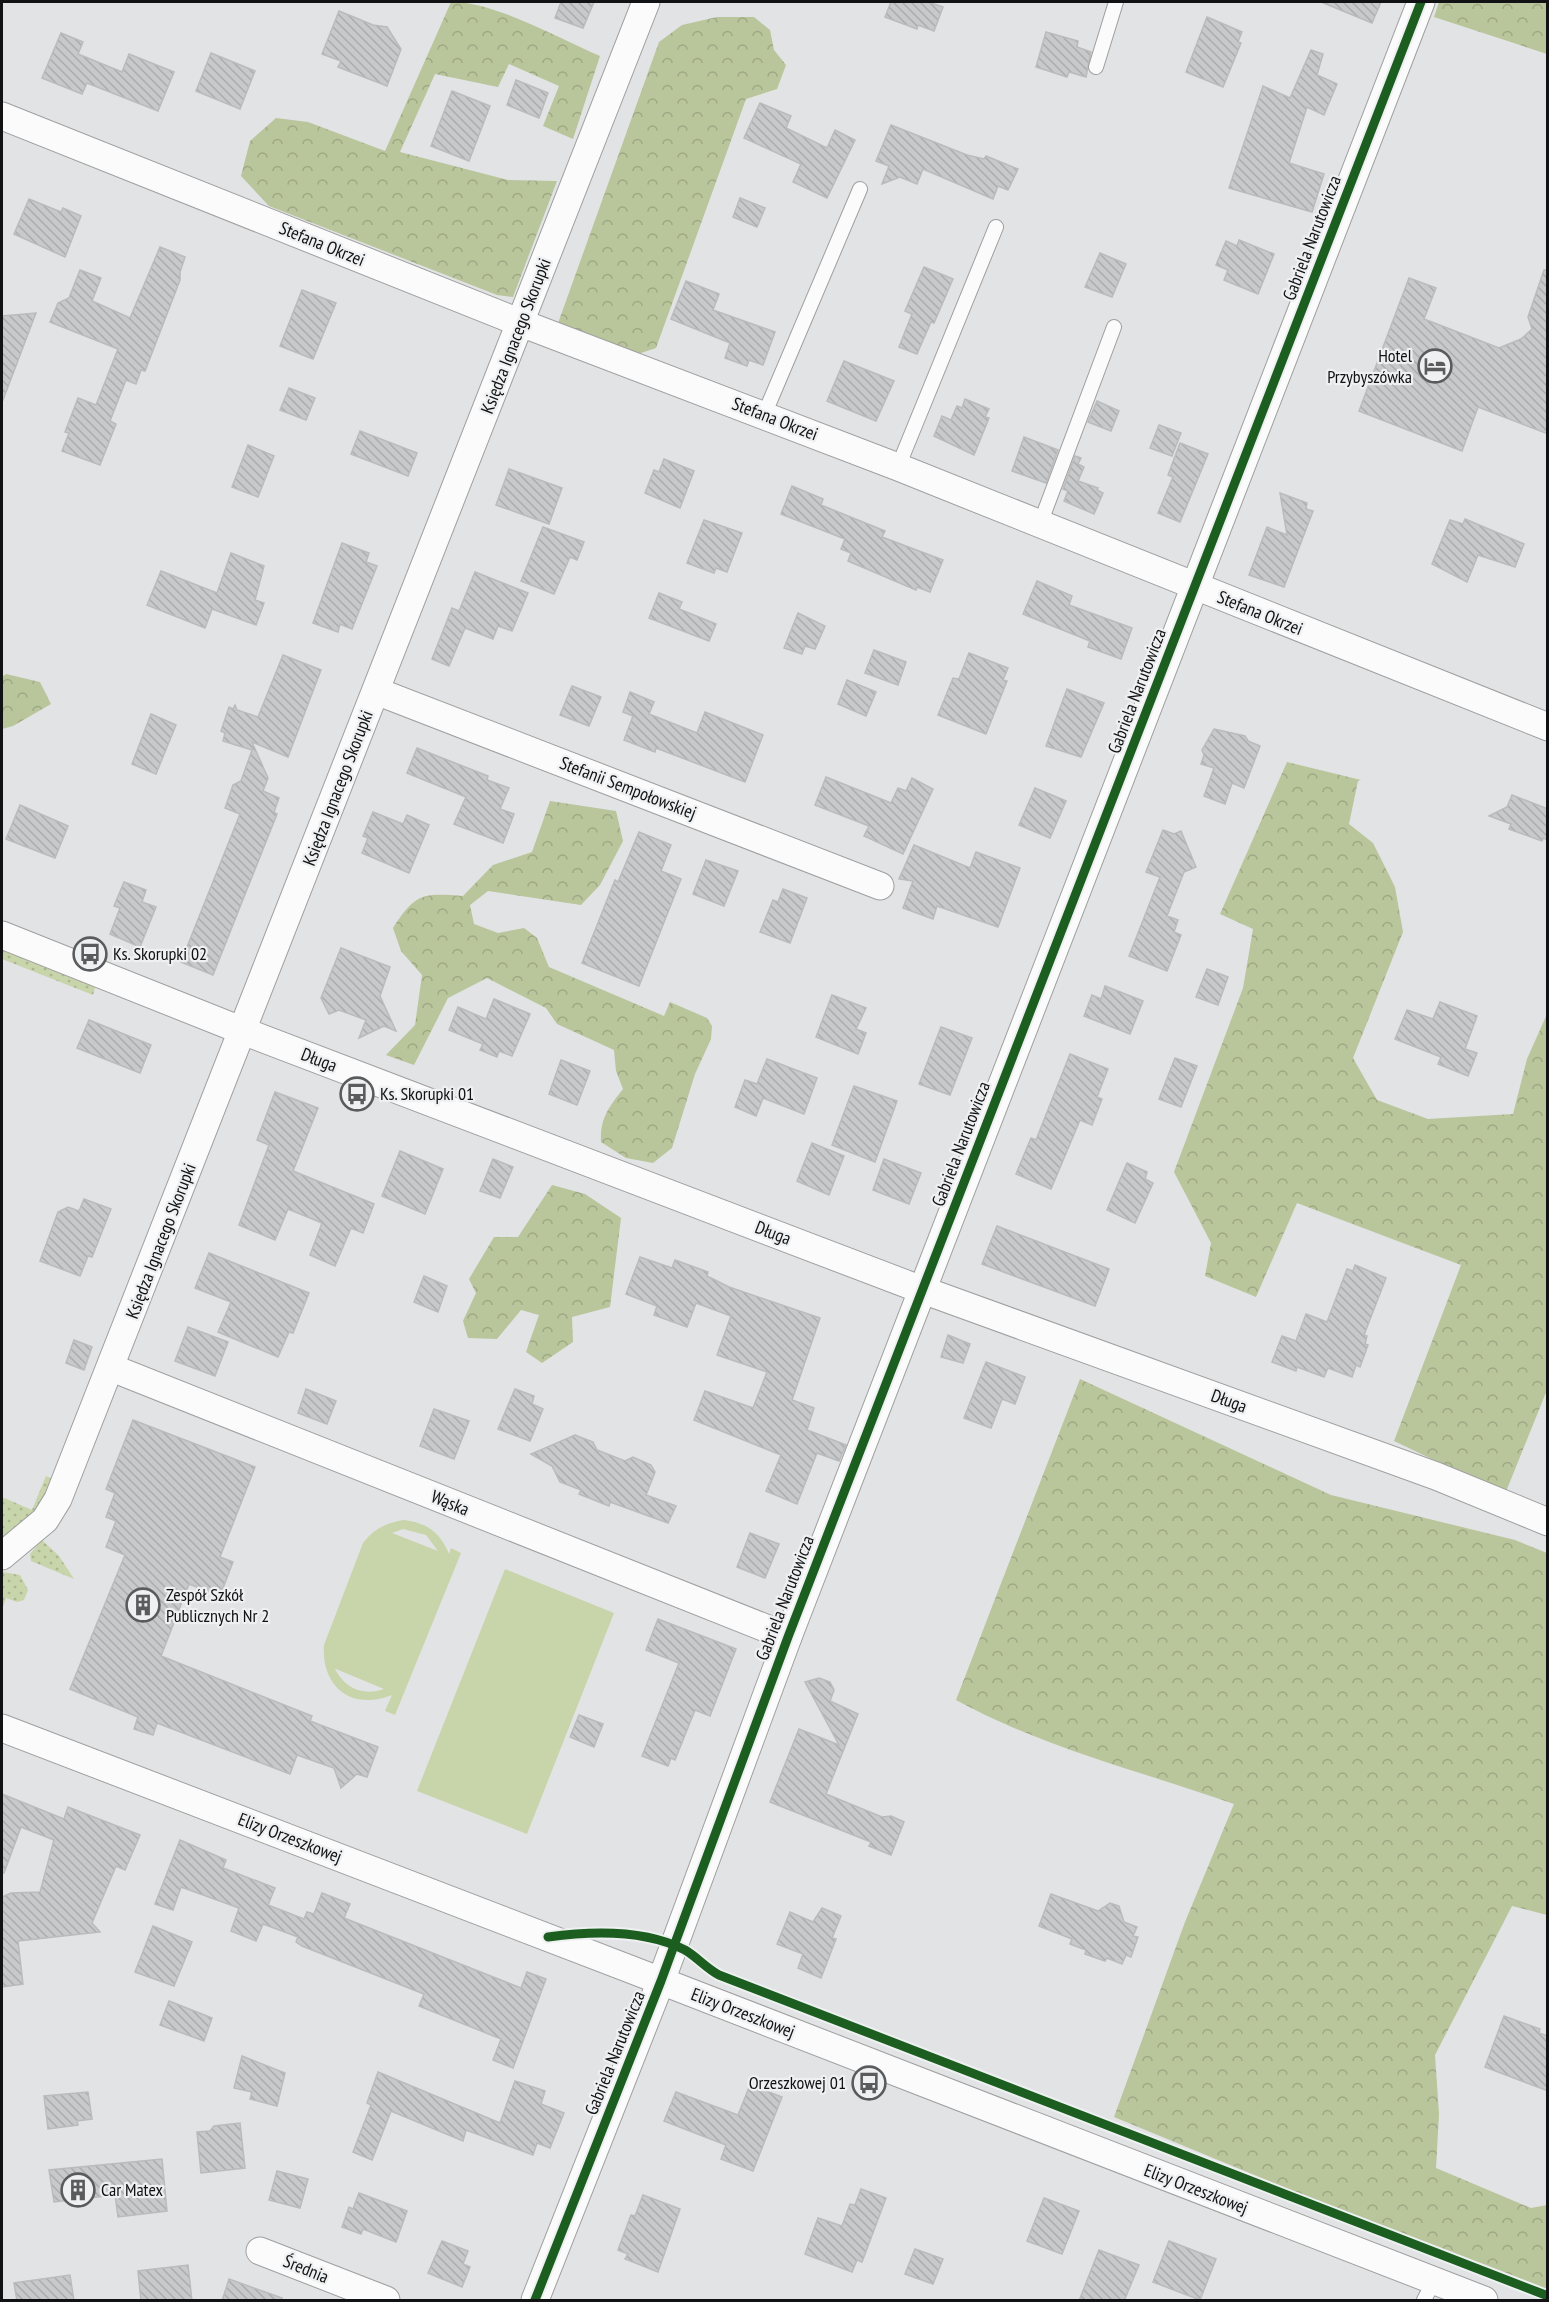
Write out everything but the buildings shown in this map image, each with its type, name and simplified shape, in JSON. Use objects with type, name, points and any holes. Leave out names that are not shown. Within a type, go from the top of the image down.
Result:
[{"type":"street","name":"Księdza Ignacego Skorupki","points":[[2,1556],[45,1520],[58,1498],[112,1368],[646,2]]},
{"type":"street","name":"Gabriela Narutowicza","points":[[535,2301],[661,1981],[788,1637],[1421,2]]},
{"type":"street","name":"Stefana Okrzei","points":[[2,116],[521,323],[898,467],[1548,728]]},
{"type":"street","name":"Stefanii Sempołowskiej","points":[[376,691],[879,886]]},
{"type":"street","name":"Długa","points":[[2,934],[243,1031],[922,1290],[1436,1476],[1548,1522]]},
{"type":"street","name":"Wąska","points":[[112,1368],[788,1637]]},
{"type":"street","name":"Elizy Orzeszkowej","points":[[2,1728],[661,1981],[1429,2291],[1484,2301]]},
{"type":"street","name":"Średnia","points":[[260,2251],[386,2301]]},
{"type":"lane","points":[[1096,67],[1116,2]]},
{"type":"lane","points":[[764,415],[860,189]]},
{"type":"lane","points":[[898,467],[996,227]]},
{"type":"lane","points":[[1040,524],[1114,327]]},
{"type":"green space","points":[[451,2],[468,3],[506,14],[600,56],[573,139],[543,126],[559,86],[509,64],[498,87],[435,74],[400,152],[508,180],[557,181],[513,297],[497,295],[269,206],[241,176],[250,141],[276,118],[308,122],[385,151]]},
{"type":"green space","points":[[1439,2],[1547,2],[1547,54],[1434,17]]},
{"type":"green space","points":[[717,17],[754,17],[770,30],[774,50],[786,65],[777,89],[746,99],[656,348],[635,355],[557,326],[659,42],[682,25]]},
{"type":"green space","points":[[6,674],[40,682],[51,704],[13,726],[2,729],[2,677]]},
{"type":"green space","points":[[1287,762],[1361,780],[1358,781],[1349,824],[1373,843],[1395,887],[1403,932],[1353,1058],[1377,1100],[1428,1119],[1513,1114],[1527,1059],[1547,1014],[1547,1390],[1505,1494],[1394,1441],[1461,1265],[1297,1203],[1256,1297],[1205,1276],[1211,1243],[1174,1172],[1243,988],[1253,929],[1220,914]]},
{"type":"green space","points":[[550,801],[616,811],[623,841],[600,885],[581,905],[488,891],[470,905],[474,924],[498,933],[524,928],[537,938],[549,967],[664,1016],[670,1002],[707,1018],[712,1026],[711,1039],[695,1074],[672,1148],[653,1163],[626,1158],[601,1142],[606,1113],[623,1089],[616,1071],[614,1050],[557,1024],[546,1008],[487,978],[448,998],[414,1065],[386,1055],[415,1025],[422,975],[401,951],[393,928],[408,908],[421,898],[438,895],[463,896],[493,865],[532,852]]},
{"type":"green space","points":[[2,946],[96,984],[93,995],[2,959]]},
{"type":"green space","points":[[552,1185],[585,1194],[621,1218],[610,1307],[572,1317],[573,1342],[542,1363],[526,1352],[539,1315],[521,1310],[497,1339],[468,1338],[463,1321],[476,1293],[469,1279],[494,1237],[518,1237]]},
{"type":"green space","points":[[1080,1379],[1331,1495],[1515,1540],[1547,1553],[1547,1915],[1512,1906],[1435,2055],[1439,2114],[1436,2168],[1531,2208],[1547,2205],[1547,2296],[1114,2117],[1185,1922],[1234,1804],[1093,1758],[1023,1732],[956,1700]]},
{"type":"green space","points":[[46,1476],[55,1480],[44,1503],[2,1543],[2,1497],[32,1510]]},
{"type":"green space","points":[[404,1520],[419,1523],[432,1530],[449,1554],[451,1548],[461,1553],[395,1715],[385,1711],[392,1695],[364,1700],[353,1698],[342,1692],[328,1673],[324,1660],[324,1645],[363,1543],[376,1530]],"holes":[[[403,1529],[426,1535],[438,1551],[392,1533]],[[336,1669],[384,1689],[369,1692],[356,1689],[344,1682]]]},
{"type":"green space","points":[[42,1540],[59,1556],[74,1579],[31,1561],[30,1554]]},
{"type":"green space","points":[[505,1569],[614,1613],[527,1834],[417,1791]]},
{"type":"green space","points":[[2,1572],[20,1575],[28,1590],[24,1600],[17,1602],[6,1598],[2,1610]]},
{"type":"cycle path","points":[[535,2300],[661,1981],[788,1637],[1421,2]]},
{"type":"cycle path","points":[[548,1937],[617,1933],[669,1943],[685,1950],[719,1975],[1548,2296]]},
{"type":"place","name":"Hotel Przybyszówka","points":[[1435,366]]},
{"type":"place","name":"Ks. Skorupki 02","points":[[90,954]]},
{"type":"place","name":"Ks. Skorupki 01","points":[[357,1094]]},
{"type":"place","name":"Zespół Szkół Publicznych Nr 2","points":[[143,1605]]},
{"type":"place","name":"Orzeszkowej 01","points":[[869,2083]]},
{"type":"place","name":"Car Matex","points":[[78,2190]]}]
